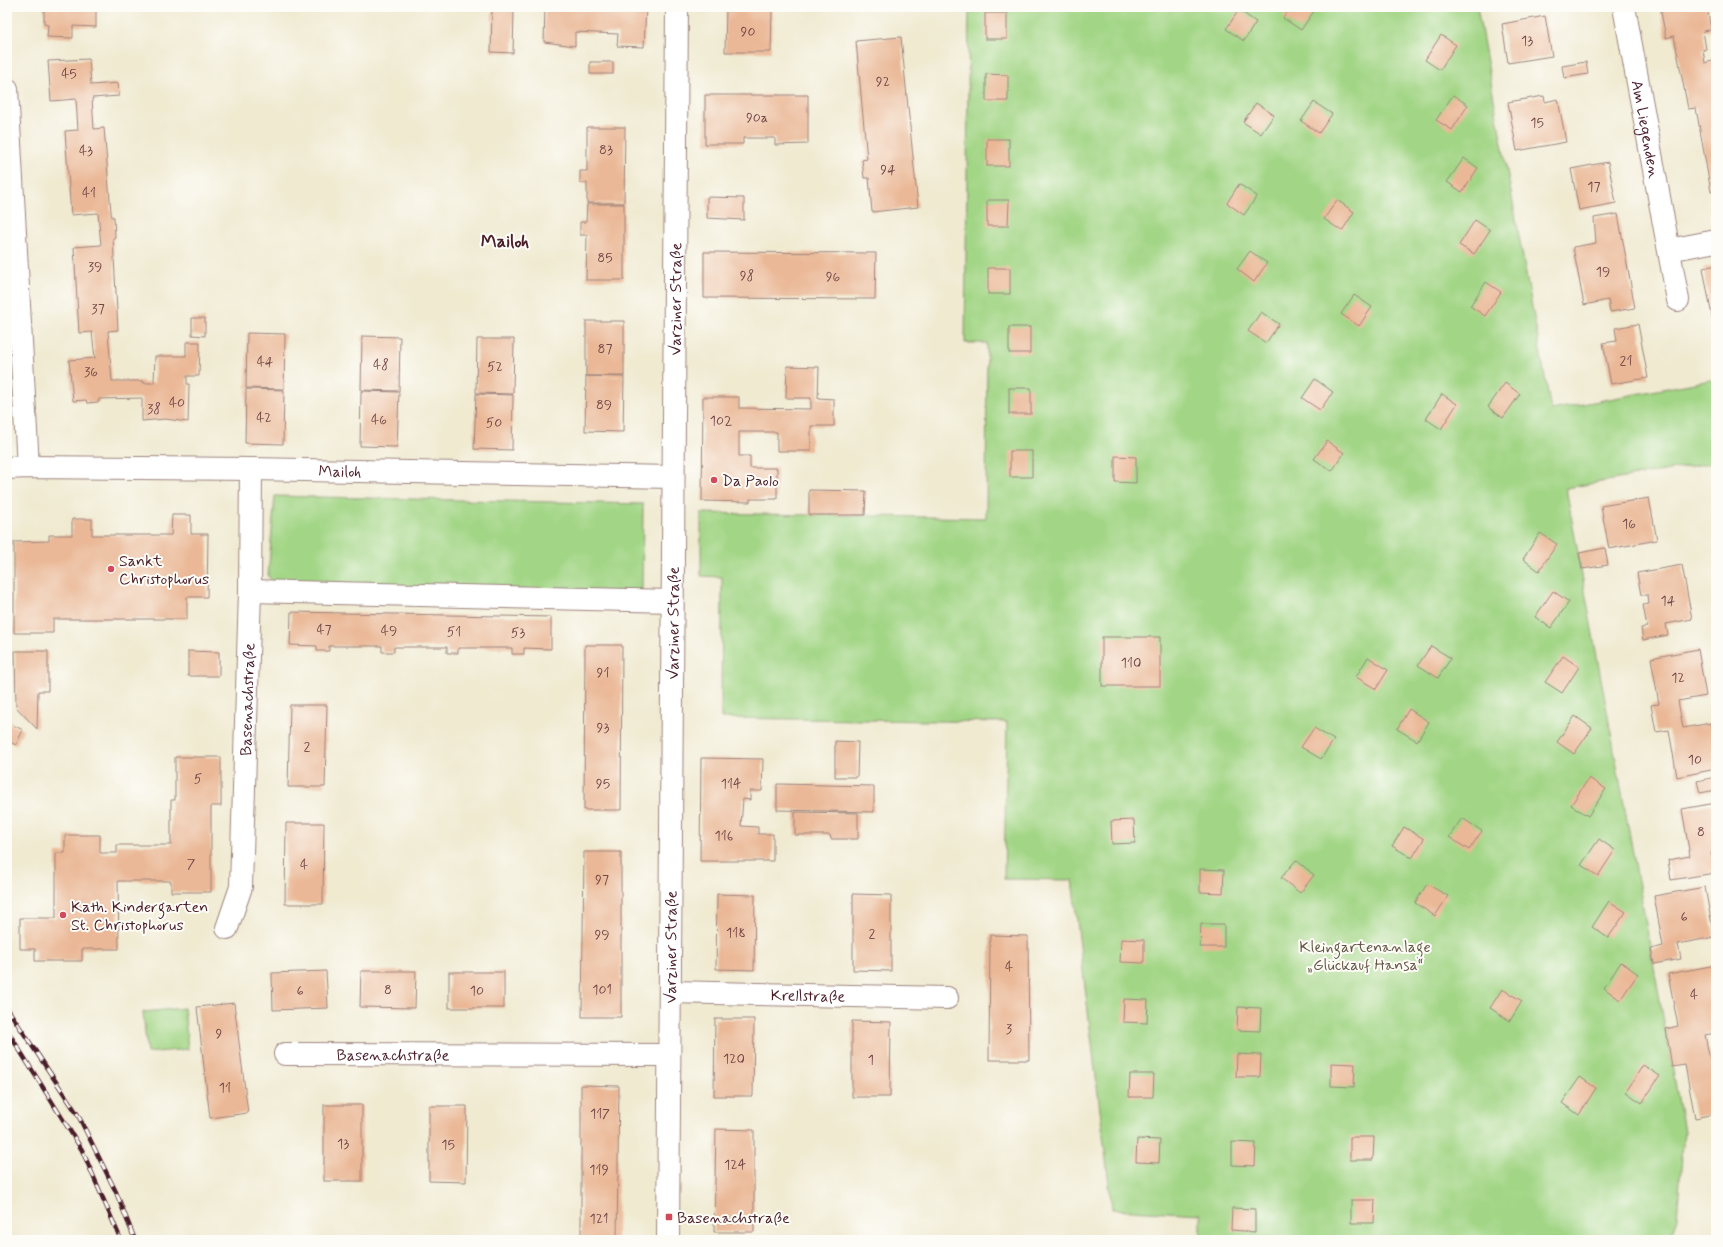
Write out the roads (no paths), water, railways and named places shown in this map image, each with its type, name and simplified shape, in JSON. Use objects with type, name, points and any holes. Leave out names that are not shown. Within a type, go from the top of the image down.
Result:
[{"type":"street","name":"Varziner Straße","points":[[668,1240],[677,7]]},
{"type":"street","name":"Am Liegenden","points":[[1624,7],[1678,300]]},
{"type":"street","points":[[7,89],[18,467]]},
{"type":"street","points":[[1668,250],[1716,241]]},
{"type":"street","name":"Mailoh","points":[[18,467],[251,469],[673,477]]},
{"type":"street","name":"Basenachstraße","points":[[227,928],[242,887],[250,591],[251,469]]},
{"type":"street","points":[[250,591],[672,601]]},
{"type":"street","name":"Krellstraße","points":[[670,992],[947,998]]},
{"type":"street","name":"Basenachstraße","points":[[285,1054],[669,1055]]},
{"type":"railway","points":[[7,1008],[78,1115],[116,1192],[135,1240]]},
{"type":"railway","points":[[7,1030],[82,1150],[121,1240]]},
{"type":"place","name":"Da Paolo","points":[[714,480]]},
{"type":"place","name":"Sankt Christophorus","points":[[111,569]]},
{"type":"place","name":"Kath. Kindergarten St. Christophorus","points":[[63,915]]},
{"type":"place","name":"Basenachstraße","points":[[669,1217]]},
{"type":"district","name":"Mailoh","points":[[505,241]]},
{"type":"park label","name":"Kleingartenanlage „Glückauf Hansa“","points":[[1365,955]]}]
